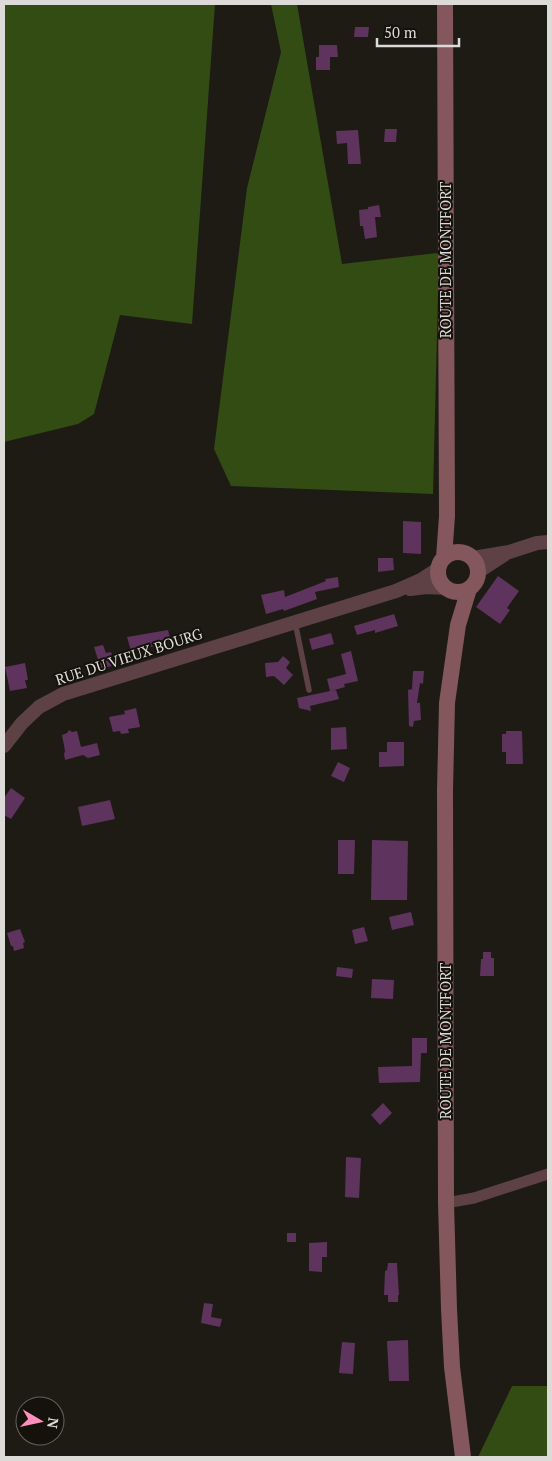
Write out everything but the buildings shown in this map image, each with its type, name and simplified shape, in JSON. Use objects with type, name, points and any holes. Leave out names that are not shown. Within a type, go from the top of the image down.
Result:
[{"type":"main road","name":"ROUTE DE MONTFORT","points":[[441,564],[447,516],[445,4]]},
{"type":"main road","name":"ROUTE DE MONTFORT","points":[[447,516],[471,561]]},
{"type":"main road","points":[[452,552],[471,561],[476,582],[469,589],[459,592],[448,589],[440,580],[441,564],[452,552]]},
{"type":"main road","name":"ROUTE DE MONTFORT","points":[[448,589],[455,603],[458,625]]},
{"type":"main road","name":"ROUTE DE MONTFORT","points":[[463,1457],[452,1367],[446,1204],[447,703],[458,625],[469,589]]},
{"type":"street","points":[[471,561],[537,543],[548,542]]},
{"type":"street","points":[[396,591],[421,580],[441,564]]},
{"type":"street","points":[[396,591],[428,588],[448,589]]},
{"type":"street","name":"RUE DU VIEUX BOURG","points":[[4,746],[22,722],[39,707],[63,694],[396,591]]},
{"type":"street","points":[[446,1204],[474,1198],[548,1174]]},
{"type":"lane","points":[[295,622],[309,690]]},
{"type":"green space","points":[[4,4],[215,4],[192,324],[120,315],[94,414],[78,424],[4,442]]},
{"type":"green space","points":[[271,4],[297,4],[342,264],[437,253],[439,256],[433,494],[231,486],[214,449],[247,188],[281,52]]},
{"type":"green space","points":[[512,1386],[548,1386],[548,1457],[478,1457]]}]
